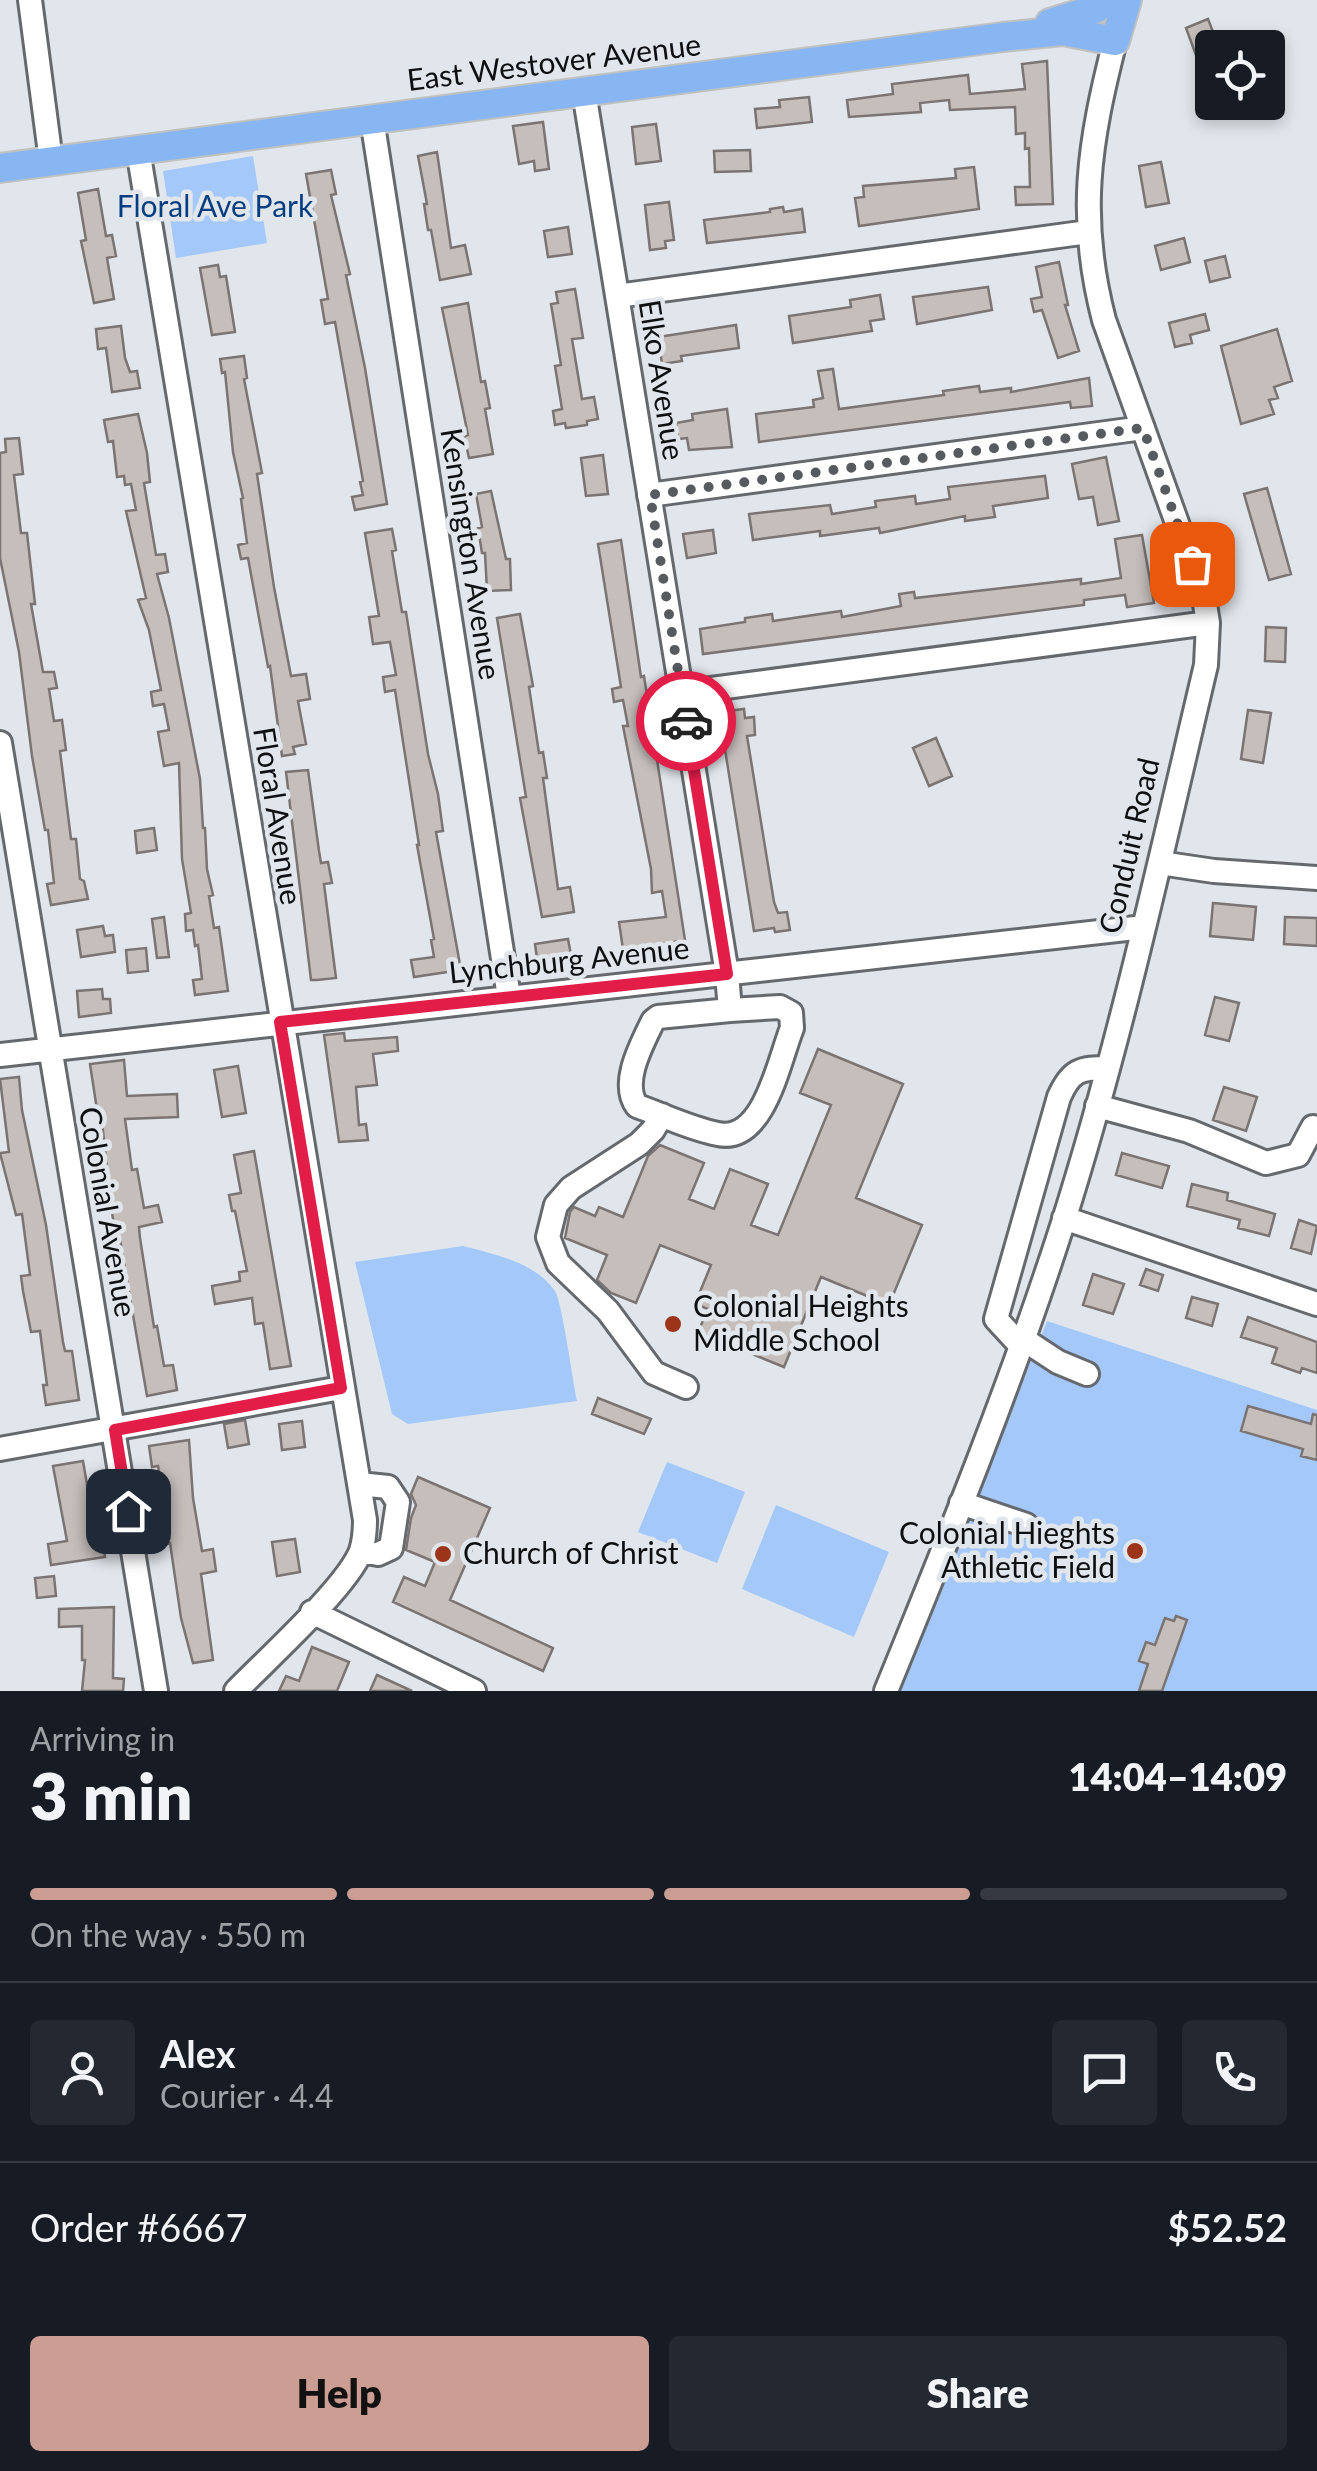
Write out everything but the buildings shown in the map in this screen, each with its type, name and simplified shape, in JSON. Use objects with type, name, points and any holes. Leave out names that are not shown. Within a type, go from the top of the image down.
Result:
[{"type":"main road","points":[[1003,37],[1095,10],[1108,0]]},
{"type":"main road","name":"Conduit Road","points":[[1116,41],[1127,0]]},
{"type":"main road","name":"East Westover Avenue","points":[[0,168],[1003,37],[1063,31],[1116,41]]},
{"type":"street","points":[[30,0],[50,161]]},
{"type":"street","name":"Conduit Road","points":[[886,1691],[1022,1342],[1064,1218],[1108,1068],[1206,664],[1208,623],[1204,598],[1104,320],[1093,275],[1088,232],[1092,144],[1116,41]]},
{"type":"street","name":"Elko Avenue","points":[[584,92],[730,1010]]},
{"type":"street","name":"Kensington Avenue","points":[[372,119],[509,998]]},
{"type":"street","name":"Floral Avenue","points":[[138,150],[359,1488],[365,1532],[361,1551]]},
{"type":"street","points":[[618,296],[1088,232]]},
{"type":"street","points":[[650,495],[1143,428]]},
{"type":"street","points":[[681,693],[1208,623]]},
{"type":"street","name":"Colonial Avenue","points":[[0,743],[156,1691]]},
{"type":"street","points":[[1160,863],[1317,878]]},
{"type":"street","name":"Lynchburg Avenue","points":[[0,1055],[1144,927]]},
{"type":"street","points":[[780,1007],[791,1014],[792,1028],[759,1117],[738,1133],[722,1136],[636,1106],[629,1090],[653,1021],[730,1010],[780,1007]]},
{"type":"street","points":[[1086,1374],[1022,1342],[996,1319],[1067,1078],[1084,1068],[1108,1068]]},
{"type":"street","points":[[1097,1106],[1188,1131],[1266,1163],[1298,1155],[1313,1127]]},
{"type":"street","points":[[662,1114],[654,1130],[639,1144],[572,1188],[556,1205],[548,1237],[558,1263],[608,1310],[654,1373],[686,1386]]},
{"type":"street","points":[[1064,1218],[1317,1304]]},
{"type":"street","points":[[0,1448],[341,1388]]},
{"type":"street","points":[[236,1691],[338,1584],[361,1551],[378,1554],[392,1548],[398,1502],[388,1487],[359,1488]]},
{"type":"street","points":[[961,1503],[1026,1525]]},
{"type":"street","points":[[312,1612],[474,1691]]},
{"type":"green space","name":"Floral Ave Park","points":[[253,156],[267,243],[176,258],[163,171]]},
{"type":"green space","points":[[463,1246],[525,1266],[555,1291],[577,1401],[408,1424],[392,1414],[355,1262]]},
{"type":"green space","name":"Colonial Hieghts Athletic Field","points":[[1047,1321],[1317,1410],[1317,1691],[896,1691]]},
{"type":"green space","points":[[667,1462],[745,1492],[717,1563],[638,1532]]},
{"type":"green space","points":[[776,1505],[889,1552],[854,1637],[742,1589]]},
{"type":"way so far","points":[[686,721],[650,495],[1143,428],[1192,564]]},
{"type":"place","name":"Colonial Heights Middle School","points":[[673,1324]]},
{"type":"place","name":"Colonial Hieghts Athletic Field","points":[[1135,1551]]},
{"type":"place","name":"Church of Christ","points":[[443,1554]]},
{"type":"route","points":[[128,1511],[115,1430],[341,1388],[280,1022],[727,974],[686,721]]}]
